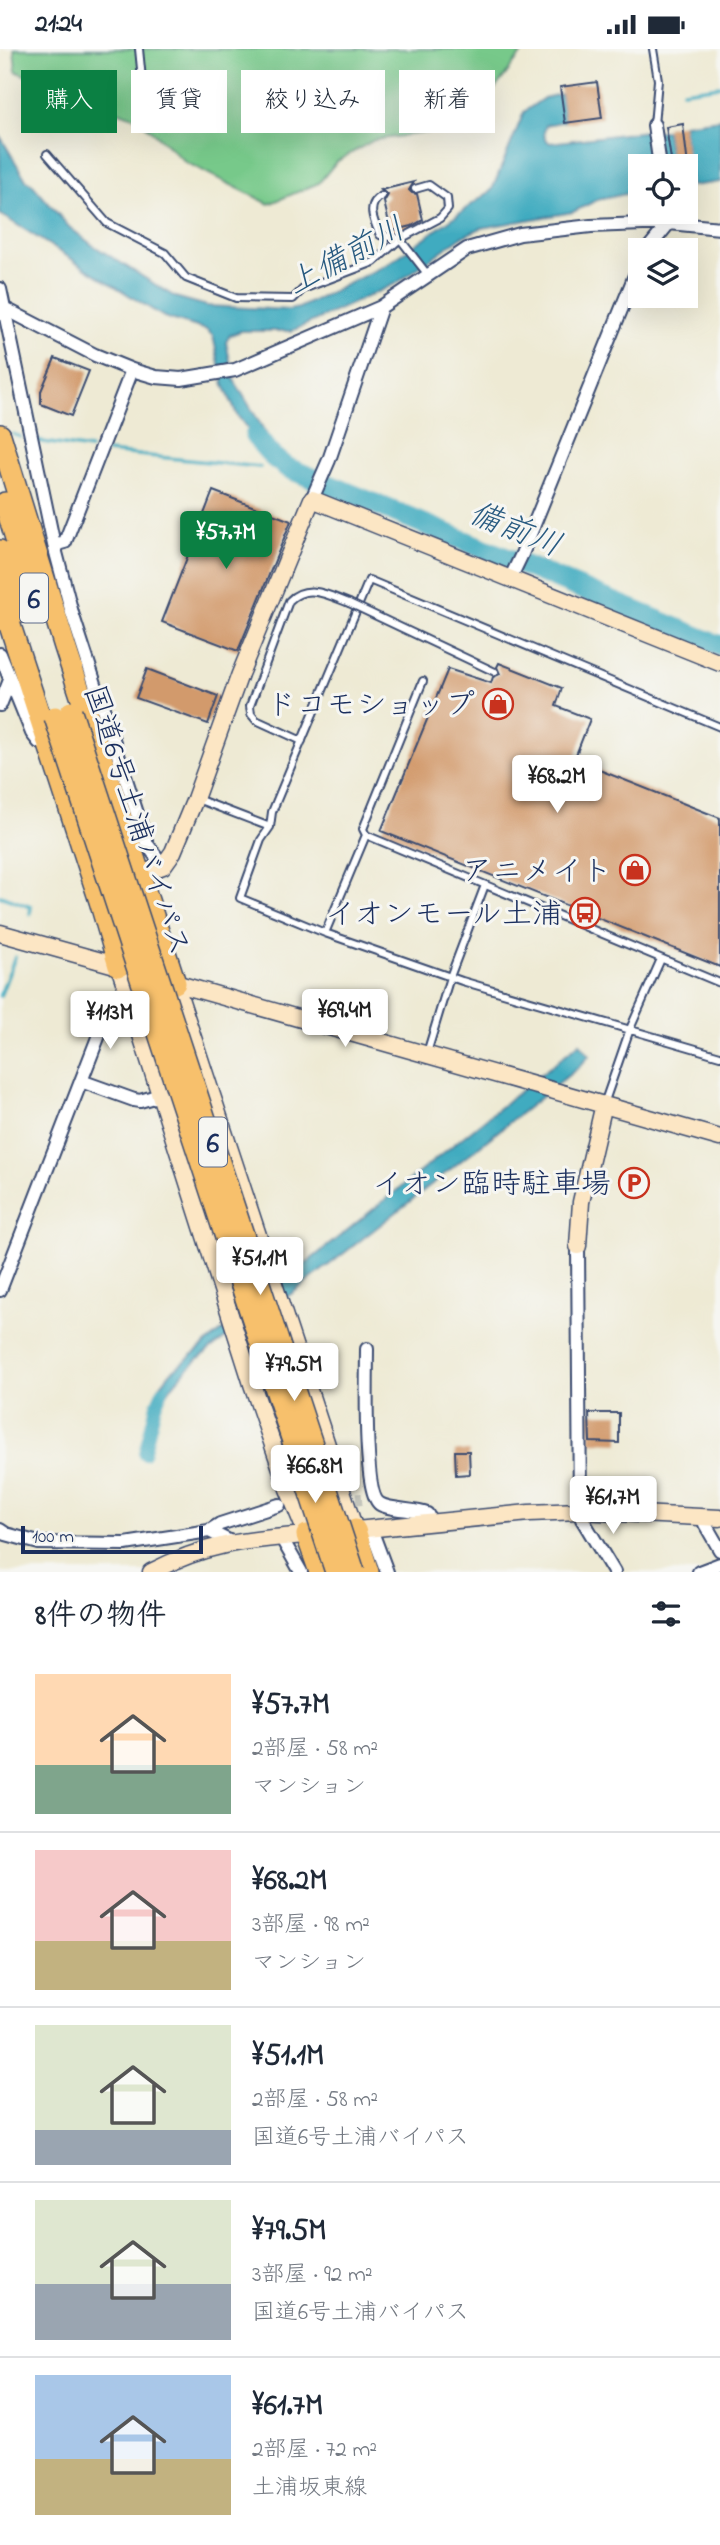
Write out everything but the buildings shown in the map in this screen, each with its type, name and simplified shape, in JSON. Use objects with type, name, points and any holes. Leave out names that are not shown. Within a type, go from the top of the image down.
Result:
[{"type":"highway","points":[[0,435],[65,647],[175,983]]},
{"type":"highway","name":"国道6号土浦バイパス","points":[[0,484],[63,715],[336,1572]]},
{"type":"highway","name":"国道6号土浦バイパス","points":[[0,551],[63,715],[354,1572]]},
{"type":"highway","points":[[0,595],[100,901],[118,966]]},
{"type":"highway","points":[[363,1529],[368,1572]]},
{"type":"highway","points":[[307,1535],[320,1572]]},
{"type":"street","points":[[654,125],[658,154]]},
{"type":"street","points":[[2,306],[95,355],[132,370],[156,377],[181,379],[208,376],[235,370],[382,307],[425,272],[467,249],[520,233],[628,222]]},
{"type":"street","points":[[698,223],[720,228]]},
{"type":"street","points":[[0,289],[54,545],[72,613],[147,844],[163,866]]},
{"type":"street","points":[[513,573],[628,293]]},
{"type":"street","points":[[100,901],[105,890],[117,881],[163,866],[173,852],[240,674],[313,494],[330,460],[382,307]]},
{"type":"street","points":[[54,545],[65,543],[132,370]]},
{"type":"street","points":[[313,494],[513,573],[720,663]]},
{"type":"street","points":[[0,654],[32,733],[39,742],[49,746]]},
{"type":"street","points":[[0,705],[10,680]]},
{"type":"street","points":[[0,933],[720,1138]]},
{"type":"street","points":[[118,966],[288,1489],[307,1535]]},
{"type":"street","points":[[175,983],[286,1318],[363,1529],[387,1572]]},
{"type":"street","points":[[0,1290],[109,1009]]},
{"type":"street","points":[[81,1080],[134,1100],[207,1080]]},
{"type":"street","points":[[604,1104],[582,1202],[578,1246],[580,1511],[582,1519],[614,1572]]},
{"type":"street","points":[[367,1349],[368,1499],[381,1505],[427,1514],[430,1522]]},
{"type":"street","points":[[2,1533],[39,1543],[125,1543],[209,1531],[220,1524],[279,1505]]},
{"type":"street","points":[[150,1572],[198,1551],[231,1542],[430,1522],[580,1511],[712,1518]]},
{"type":"street","points":[[712,1518],[705,1524],[720,1550]]},
{"type":"street","points":[[209,1531],[231,1542]]},
{"type":"street","points":[[281,1537],[301,1572]]},
{"type":"street","points":[[699,1572],[720,1564]]},
{"type":"lane","points":[[139,49],[141,70]]},
{"type":"lane","points":[[653,49],[659,80],[654,125]]},
{"type":"lane","points":[[47,154],[107,223],[165,253],[186,278],[236,298],[293,299],[303,289],[374,263],[400,239],[440,218],[448,209],[447,198],[436,188],[429,185],[415,189]]},
{"type":"lane","points":[[382,196],[375,199],[371,208],[373,221],[380,235],[400,239],[425,272]]},
{"type":"lane","points":[[720,727],[369,580],[272,812],[270,827],[261,840],[240,898],[325,933],[450,977],[720,1056]]},
{"type":"lane","points":[[302,741],[256,720],[251,714],[250,706],[289,601],[296,594],[319,591],[495,672]]},
{"type":"lane","points":[[423,681],[363,829],[366,835],[720,983]]},
{"type":"lane","points":[[195,799],[270,827]]},
{"type":"lane","points":[[325,933],[366,835]]},
{"type":"lane","points":[[427,1053],[450,977],[485,885]]},
{"type":"lane","points":[[604,1104],[660,959]]},
{"type":"green space","points":[[14,49],[525,49],[495,89],[495,70],[399,70],[399,133],[424,133],[374,140],[336,162],[319,183],[269,204],[185,162],[154,133],[227,133],[227,70],[131,70],[131,116],[117,111],[117,70],[21,70],[21,73],[16,71]]},
{"type":"water","points":[[561,94],[565,121],[546,125],[545,139],[550,143],[666,131],[670,154],[628,154],[628,194],[597,200],[573,212],[481,228],[461,237],[397,283],[292,331],[241,331],[230,335],[226,342],[234,380],[277,452],[269,457],[237,415],[224,385],[213,336],[207,330],[164,317],[0,214],[0,136],[26,180],[69,227],[175,297],[207,306],[289,310],[299,308],[388,264],[492,190],[524,112],[544,98]]},
{"type":"water","points":[[720,119],[720,182],[698,185],[698,154],[687,154],[683,124]]},
{"type":"water","points":[[580,1043],[589,1056],[579,1067],[295,1291],[201,1357],[170,1389],[160,1407],[152,1403],[171,1372]]},
{"type":"waterway","points":[[683,91],[720,86]]},
{"type":"waterway","name":"備前川","points":[[13,434],[20,437]]},
{"type":"waterway","name":"備前川","points":[[255,436],[273,457],[288,468],[720,646]]},
{"type":"waterway","name":"備前川","points":[[36,441],[90,449]]},
{"type":"waterway","name":"備前川","points":[[107,452],[260,467]]},
{"type":"waterway","points":[[0,896],[31,907],[30,914]]},
{"type":"waterway","points":[[0,996],[15,957]]},
{"type":"waterway","points":[[144,1454],[156,1405],[163,1390]]},
{"type":"tunnel","points":[[338,1501],[362,1499]]},
{"type":"place","name":"ドコモショップ","points":[[498,704]]},
{"type":"place","name":"アニメイト","points":[[635,870]]},
{"type":"place","name":"イオンモール土浦","points":[[585,913]]},
{"type":"place","name":"イオン臨時駐車場","points":[[634,1183]]},
{"type":"water label","name":"上備前川","points":[[345,255]]}]
